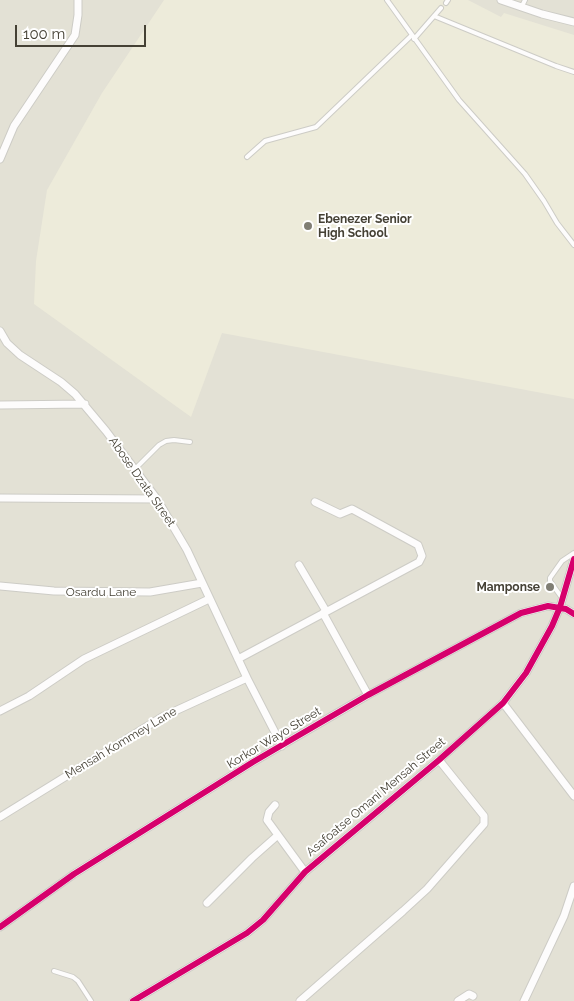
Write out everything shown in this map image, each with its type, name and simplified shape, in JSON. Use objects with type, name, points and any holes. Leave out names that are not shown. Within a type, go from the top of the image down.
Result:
[{"type":"street","points":[[0,159],[14,126],[75,35],[78,0]]},
{"type":"street","points":[[501,0],[521,8],[574,22]]},
{"type":"street","name":"Abose Dzata Street","points":[[0,332],[7,343],[20,355],[61,382],[85,404],[157,499],[187,550],[247,678],[282,746]]},
{"type":"street","points":[[0,406],[85,404]]},
{"type":"street","points":[[0,498],[157,499]]},
{"type":"street","points":[[238,659],[419,562],[422,556],[418,546],[352,509],[340,514],[315,502]]},
{"type":"street","name":"Asafoatse Omani Mensah Street","points":[[133,1001],[247,933],[263,920],[305,872],[440,760],[503,703],[526,673],[552,626],[560,607],[574,559]]},
{"type":"street","points":[[299,566],[368,695]]},
{"type":"street","name":"Osardu Lane","points":[[0,586],[54,591],[150,592],[202,583]]},
{"type":"street","points":[[0,711],[29,696],[84,659],[209,599]]},
{"type":"street","name":"Korkor Wayo Street","points":[[0,927],[74,874],[253,762],[368,695],[521,613],[548,606],[560,607]]},
{"type":"street","points":[[560,607],[574,614]]},
{"type":"street","name":"Mensah Kommey Lane","points":[[0,817],[162,717],[247,678]]},
{"type":"street","points":[[503,703],[574,796]]},
{"type":"street","points":[[300,1001],[427,889],[484,824],[484,816],[440,760]]},
{"type":"street","points":[[275,805],[269,812],[267,820],[305,872]]},
{"type":"street","points":[[207,903],[246,863],[278,835]]},
{"type":"street","points":[[524,1001],[564,916],[574,886]]},
{"type":"street","points":[[458,1001],[469,994],[474,996]]},
{"type":"lane","points":[[388,0],[469,112],[530,181],[556,223],[574,244]]},
{"type":"lane","points":[[521,8],[525,0]]},
{"type":"lane","points":[[247,156],[265,141],[316,127],[413,37],[441,8]]},
{"type":"lane","points":[[434,16],[574,72]]},
{"type":"lane","points":[[135,468],[166,441],[190,442]]},
{"type":"lane","points":[[562,598],[550,581],[550,578],[562,561],[574,553]]},
{"type":"lane","points":[[54,971],[73,977],[78,981],[91,1001]]},
{"type":"shaded area","points":[[0,0],[574,0],[574,1001],[0,1001]]},
{"type":"shaded area","name":"Ebenezer Senior High School","points":[[164,0],[468,0],[501,17],[504,13],[574,35],[574,399],[222,333],[191,417],[34,304],[36,261],[47,190],[102,93]]},
{"type":"cycle path","points":[[133,1001],[247,933],[263,920],[305,872],[439,760],[503,703],[526,673],[552,626],[560,607],[574,559]]},
{"type":"cycle path","points":[[0,927],[74,874],[253,762],[368,695],[521,613],[548,606],[566,609],[574,614]]},
{"type":"place","name":"Ebenezer Senior High School","points":[[308,226]]},
{"type":"place","name":"Mamponse","points":[[550,587]]}]
